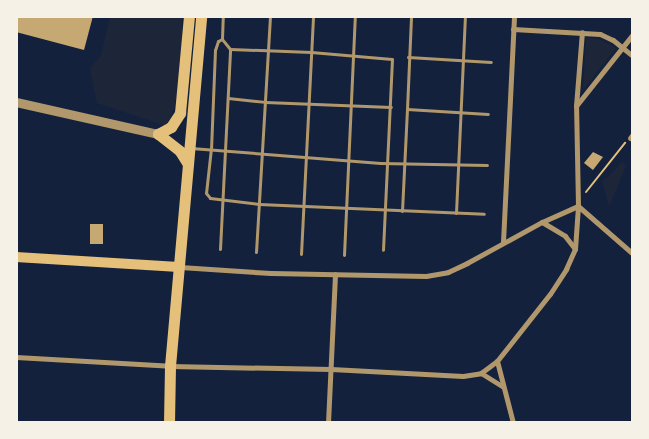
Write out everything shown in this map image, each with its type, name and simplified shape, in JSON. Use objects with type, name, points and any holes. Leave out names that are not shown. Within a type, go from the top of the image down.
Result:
[{"type":"main road","points":[[188,164],[175,147],[158,134],[171,127],[180,113],[189,16]]},
{"type":"main road","points":[[169,423],[170,366],[201,16]]},
{"type":"main road","points":[[16,257],[179,267]]},
{"type":"street","points":[[503,242],[514,16]]},
{"type":"street","points":[[513,29],[600,34],[633,56]]},
{"type":"street","points":[[16,357],[170,366],[331,369],[463,376],[481,373],[497,361],[550,294],[566,269],[575,249],[578,204],[576,106],[582,32]]},
{"type":"street","points":[[576,106],[633,34]]},
{"type":"street","points":[[16,102],[158,134]]},
{"type":"street","points":[[179,267],[426,276],[461,266],[503,242],[578,204]]},
{"type":"street","points":[[578,204],[633,254]]},
{"type":"street","points":[[542,222],[565,236],[575,249]]},
{"type":"street","points":[[328,423],[336,274]]},
{"type":"street","points":[[497,361],[512,423]]},
{"type":"street","points":[[481,373],[502,386]]},
{"type":"lane","points":[[220,249],[230,50],[222,39],[223,16]]},
{"type":"lane","points":[[256,252],[270,16]]},
{"type":"lane","points":[[301,254],[313,16]]},
{"type":"lane","points":[[344,255],[355,16]]},
{"type":"lane","points":[[402,211],[411,16]]},
{"type":"lane","points":[[456,213],[465,16]]},
{"type":"lane","points":[[222,39],[216,44],[215,50],[211,148],[206,193],[210,198],[258,204],[484,214]]},
{"type":"lane","points":[[230,50],[311,52],[392,58],[391,107],[382,250]]},
{"type":"lane","points":[[408,58],[491,62]]},
{"type":"lane","points":[[228,98],[265,102],[391,107]]},
{"type":"lane","points":[[407,109],[488,114]]},
{"type":"lane","points":[[190,148],[211,148],[262,155],[386,164],[487,165]]},
{"type":"path","points":[[578,204],[631,136]]},
{"type":"shaded area","points":[[110,16],[182,16],[182,75],[169,127],[97,103],[90,69],[101,55]]},
{"type":"shaded area","points":[[586,37],[601,40],[616,48],[583,90]]},
{"type":"shaded area","points":[[622,162],[626,166],[609,207],[602,180],[608,177]]},
{"type":"building","points":[[16,16],[93,16],[84,50],[16,32]]},
{"type":"building","points":[[593,152],[603,157],[593,170],[584,163]]},
{"type":"building","points":[[90,224],[103,224],[103,244],[90,244]]}]
